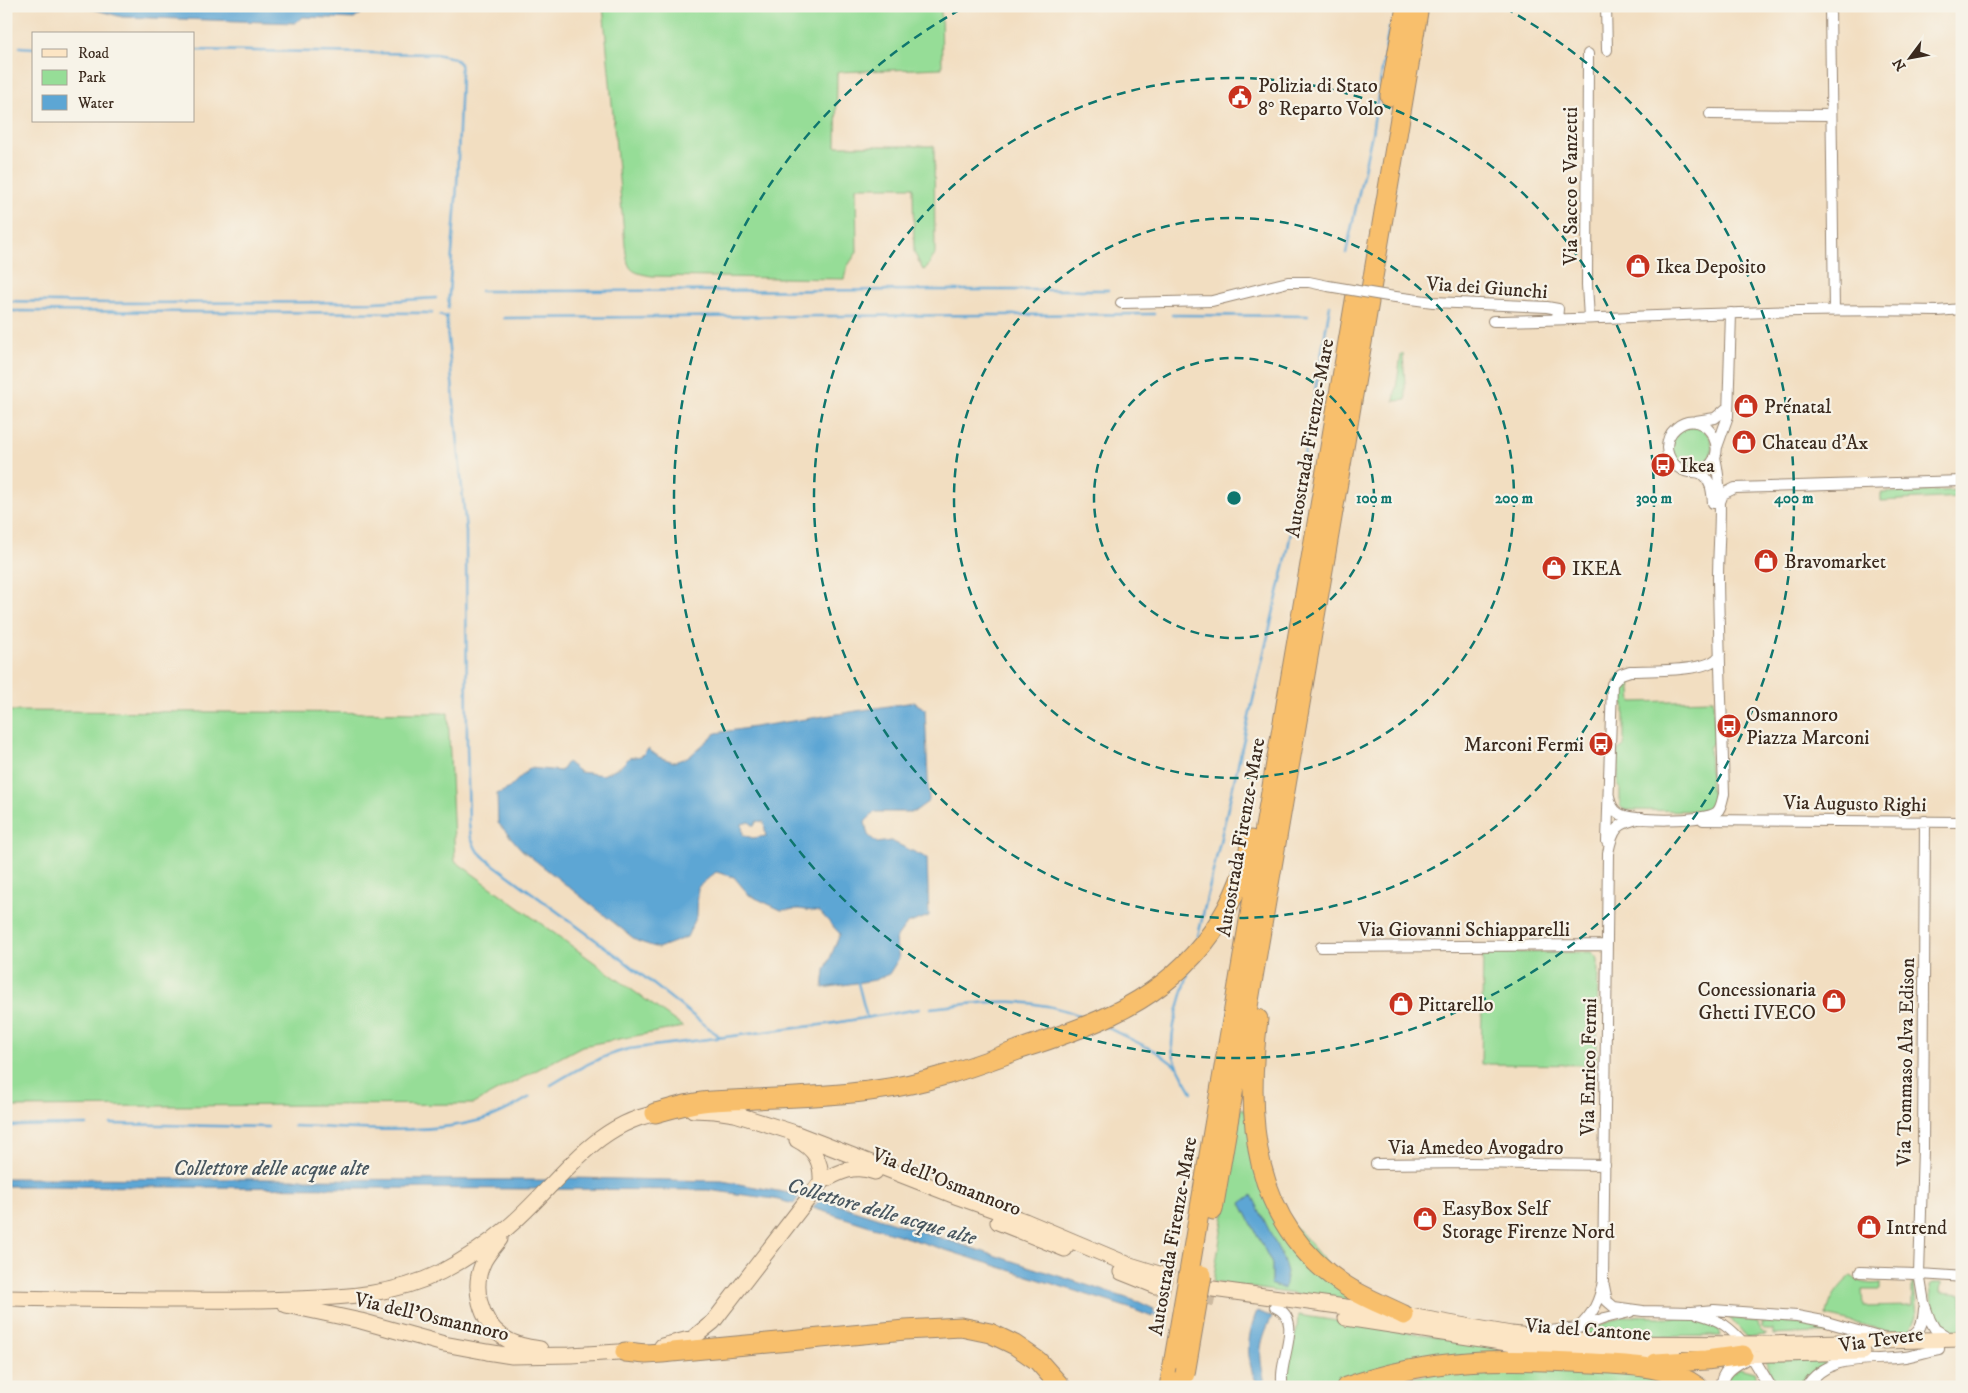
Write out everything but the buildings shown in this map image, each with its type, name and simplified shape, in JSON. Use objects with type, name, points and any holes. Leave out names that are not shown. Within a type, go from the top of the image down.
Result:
[{"type":"highway","name":"Autostrada Firenze-Mare","points":[[1184,1380],[1205,1284],[1363,293],[1406,6]]},
{"type":"highway","name":"Autostrada Firenze-Mare","points":[[1169,1387],[1174,1359],[1205,1284],[1301,612],[1419,6]]},
{"type":"highway","points":[[655,1114],[702,1102],[874,1091],[938,1077],[957,1072],[1112,1015],[1134,1004],[1162,986],[1184,966],[1209,937],[1225,912],[1246,863],[1301,612]]},
{"type":"highway","points":[[1275,847],[1252,1075],[1253,1119],[1264,1177],[1281,1218],[1304,1249],[1318,1263],[1345,1285],[1370,1299],[1404,1314]]},
{"type":"highway","points":[[625,1352],[662,1353],[905,1330],[961,1327],[990,1333],[1015,1345],[1038,1361],[1061,1387]]},
{"type":"highway","points":[[1625,1365],[1706,1360],[1746,1351]]},
{"type":"highway","points":[[1346,1387],[1399,1371],[1433,1365],[1475,1360],[1526,1359],[1625,1365],[1667,1371],[1688,1380],[1698,1387]]},
{"type":"main road","name":"Via dell'Osmannoro","points":[[6,1298],[258,1300],[341,1297],[373,1294],[395,1289],[441,1271],[481,1248],[508,1228],[572,1162],[605,1135],[634,1120],[655,1114],[689,1110],[715,1110],[735,1114],[792,1132],[967,1201],[1025,1221],[1128,1264],[1158,1280],[869,1170],[851,1169],[821,1182],[720,1314],[703,1332],[682,1342],[625,1352],[512,1356],[444,1344],[361,1320],[258,1300]]},
{"type":"main road","points":[[762,1123],[803,1143],[813,1151],[820,1168],[821,1182]]},
{"type":"main road","points":[[508,1228],[484,1261],[481,1270],[478,1281],[478,1296],[482,1309],[490,1324],[503,1337],[518,1345],[571,1355]]},
{"type":"main road","name":"Via del Cantone","points":[[1205,1284],[1275,1307],[1558,1350],[1632,1355],[1746,1351],[1939,1349],[1960,1342]]},
{"type":"main road","name":"Via del Cantone","points":[[1205,1284],[1404,1314],[1511,1334],[1606,1343],[1746,1351],[1766,1344],[1894,1341],[1960,1342]]},
{"type":"street","points":[[1606,6],[1607,50]]},
{"type":"street","points":[[1830,6],[1834,311]]},
{"type":"street","name":"Via Sacco e Vanzetti","points":[[1588,54],[1587,285],[1589,318]]},
{"type":"street","points":[[1710,114],[1830,115]]},
{"type":"street","name":"Via dei Giunchi","points":[[1122,302],[1212,301],[1288,282],[1309,282],[1433,302],[1547,307],[1558,309],[1557,319],[1731,313],[1937,311],[1962,309]]},
{"type":"street","points":[[1695,472],[1706,468],[1716,452],[1728,420],[1731,313]]},
{"type":"street","points":[[1493,322],[1557,319]]},
{"type":"street","points":[[1728,407],[1720,415],[1711,419],[1688,422],[1673,430],[1668,440],[1667,448],[1671,460],[1677,467],[1704,475],[1711,487],[1718,579],[1725,804],[1731,814],[1747,820]]},
{"type":"street","points":[[1688,422],[1698,423],[1709,429],[1715,439],[1720,503],[1718,579]]},
{"type":"street","points":[[1718,469],[1724,480],[1735,488]]},
{"type":"street","points":[[1720,503],[1723,494],[1735,488],[1962,481]]},
{"type":"street","points":[[1696,668],[1714,662],[1720,654]]},
{"type":"street","points":[[1608,853],[1607,804],[1609,796],[1610,693],[1614,681],[1621,674],[1630,671],[1703,668],[1712,673],[1721,689]]},
{"type":"street","points":[[1609,796],[1612,806],[1619,814],[1642,818],[1697,819],[1717,812],[1724,794]]},
{"type":"street","name":"Via Enrico Fermi","points":[[1578,1328],[1593,1312],[1603,1281],[1608,853],[1615,829],[1627,822],[1642,818]]},
{"type":"street","name":"Via Augusto Righi","points":[[1697,819],[1962,822]]},
{"type":"street","name":"Via Tommaso Alva Edison","points":[[1894,1341],[1911,1336],[1920,1328],[1923,1321],[1924,1303],[1920,1273],[1923,1140],[1925,821]]},
{"type":"street","name":"Via Giovanni Schiapparelli","points":[[1321,947],[1607,945]]},
{"type":"street","name":"Via Amedeo Avogadro","points":[[1376,1164],[1471,1162],[1605,1165]]},
{"type":"street","points":[[1860,1272],[1962,1276]]},
{"type":"street","name":"Via del Cantone","points":[[1603,1281],[1610,1303],[1614,1307],[1643,1311],[1692,1312],[1714,1310],[1797,1316],[1823,1321],[1894,1341]]},
{"type":"street","name":"Via Tommaso Alva Edison","points":[[1924,1303],[1935,1329],[1950,1339],[1960,1342]]},
{"type":"street","points":[[1275,1307],[1286,1315],[1290,1324],[1282,1368],[1283,1387]]},
{"type":"street","name":"Via del Cantone","points":[[1511,1334],[1578,1328],[1614,1315],[1643,1311]]},
{"type":"street","name":"Via del Cantone","points":[[1692,1312],[1709,1316],[1733,1330],[1746,1351]]},
{"type":"street","name":"Via Tevere","points":[[1806,1387],[1818,1373],[1839,1362],[1905,1357],[1939,1349]]},
{"type":"street","points":[[1722,1387],[1723,1377],[1746,1351],[1770,1387]]},
{"type":"green space","points":[[603,6],[941,6],[942,68],[837,72],[836,146],[934,146],[935,254],[927,268],[923,270],[914,252],[913,187],[856,187],[857,252],[847,267],[844,279],[652,276],[634,271],[627,259],[625,245]]},
{"type":"green space","points":[[1403,353],[1406,400],[1394,401],[1401,355]]},
{"type":"green space","points":[[1688,427],[1696,427],[1703,430],[1709,436],[1712,447],[1709,458],[1703,464],[1696,467],[1688,467],[1681,464],[1675,458],[1672,451],[1672,443],[1675,436],[1681,430]]},
{"type":"green space","points":[[1962,490],[1962,497],[1881,501],[1881,493]]},
{"type":"green space","points":[[1625,680],[1630,680],[1632,702],[1713,700],[1715,739],[1709,748],[1711,792],[1716,793],[1715,804],[1708,811],[1628,810],[1620,806],[1618,750],[1624,746],[1624,703],[1617,702],[1617,691]]},
{"type":"green space","points":[[6,711],[448,713],[455,861],[683,1027],[582,1046],[473,1104],[6,1107]]},
{"type":"green space","points":[[1591,952],[1598,959],[1597,1065],[1481,1064],[1483,953]]},
{"type":"green space","points":[[1241,1108],[1245,1110],[1262,1188],[1362,1304],[1213,1282]],"holes":[[[1252,1196],[1283,1259],[1287,1272],[1272,1279],[1272,1264],[1241,1203]]]},
{"type":"green space","points":[[1851,1276],[1865,1283],[1880,1283],[1880,1290],[1862,1290],[1863,1307],[1912,1306],[1912,1283],[1914,1284],[1917,1316],[1911,1329],[1896,1333],[1827,1316],[1829,1304],[1835,1294]]},
{"type":"green space","points":[[1941,1283],[1940,1292],[1962,1294],[1962,1331],[1944,1327],[1935,1317],[1930,1285]]},
{"type":"green space","points":[[1298,1315],[1498,1346],[1499,1352],[1363,1376],[1330,1387],[1286,1387],[1284,1378],[1297,1329]]},
{"type":"green space","points":[[1624,1316],[1697,1318],[1719,1329],[1721,1336],[1630,1337],[1586,1334],[1585,1331]]},
{"type":"green space","points":[[1729,1317],[1758,1322],[1760,1331],[1766,1335],[1746,1337]]},
{"type":"green space","points":[[1762,1321],[1800,1323],[1836,1329],[1838,1332],[1773,1335],[1773,1330],[1765,1330],[1762,1327]]},
{"type":"green space","points":[[1765,1360],[1835,1360],[1801,1387],[1776,1387]]},
{"type":"green space","points":[[1485,1364],[1655,1373],[1688,1387],[1362,1387]]},
{"type":"green space","points":[[1739,1368],[1754,1372],[1763,1387],[1726,1387],[1728,1377]]},
{"type":"water","points":[[82,6],[363,6],[361,14],[354,19],[303,17],[295,23],[122,17]]},
{"type":"water","points":[[914,702],[925,709],[929,801],[914,812],[875,812],[865,822],[868,835],[877,843],[891,841],[927,858],[929,916],[907,924],[895,940],[899,958],[889,974],[875,980],[823,988],[825,970],[840,934],[820,912],[799,909],[781,910],[749,895],[734,877],[716,872],[698,887],[697,916],[687,937],[658,948],[637,941],[522,850],[498,823],[497,794],[508,789],[530,768],[561,771],[567,762],[580,772],[603,775],[621,766],[629,758],[641,756],[648,749],[659,757],[674,762],[689,757],[716,733]],"holes":[[[757,821],[764,822],[766,836],[753,838],[743,835],[742,824],[749,822],[754,826]]]},
{"type":"water","points":[[6,1178],[545,1180],[569,1178],[722,1181],[800,1195],[794,1204],[774,1199],[708,1190],[6,1186]]},
{"type":"water","points":[[1252,1195],[1283,1259],[1287,1272],[1284,1289],[1270,1284],[1272,1264],[1241,1203]]},
{"type":"water","points":[[820,1199],[1139,1302],[1154,1309],[1152,1317],[813,1208]]},
{"type":"water","points":[[1257,1311],[1272,1317],[1264,1336],[1261,1352],[1266,1387],[1259,1387],[1254,1378],[1249,1359],[1249,1340]]},
{"type":"waterway","points":[[1346,253],[1372,133],[1389,27]]},
{"type":"waterway","points":[[20,47],[32,48]]},
{"type":"waterway","points":[[195,50],[435,54],[454,58],[460,64],[457,185],[448,308]]},
{"type":"waterway","points":[[481,291],[958,290]]},
{"type":"waterway","points":[[961,290],[1108,290]]},
{"type":"waterway","points":[[6,301],[109,303],[374,302],[436,298]]},
{"type":"waterway","points":[[1198,936],[1287,554],[1330,305]]},
{"type":"waterway","points":[[6,311],[432,313]]},
{"type":"waterway","points":[[504,318],[1154,314]]},
{"type":"waterway","points":[[440,315],[447,318]]},
{"type":"waterway","points":[[447,315],[466,531],[467,746],[471,838],[476,849],[486,859],[624,961],[720,1037]]},
{"type":"waterway","points":[[1172,315],[1308,316]]},
{"type":"waterway","points":[[1188,973],[1174,1024],[1172,1045],[1173,1054],[1181,1074],[1192,1092]]},
{"type":"waterway","points":[[858,983],[867,1018]]},
{"type":"waterway","points":[[931,1008],[991,1002],[1028,1003],[1047,1006],[1086,1018]]},
{"type":"waterway","points":[[551,1085],[589,1064],[629,1049],[828,1024],[919,1009]]},
{"type":"waterway","points":[[1106,1027],[1157,1052],[1177,1067]]},
{"type":"waterway","points":[[294,1126],[388,1130],[435,1128],[487,1118],[530,1097]]},
{"type":"waterway","points":[[111,1124],[268,1127]]},
{"type":"waterway","points":[[6,1126],[87,1125]]},
{"type":"waterway","points":[[1151,1312],[1157,1316],[1167,1329]]},
{"type":"tunnel","points":[[1159,1274],[1198,1285]]},
{"type":"tunnel","points":[[1156,1286],[1215,1299]]},
{"type":"place","name":"Polizia di Stato 8° Reparto Volo","points":[[1240,97]]},
{"type":"place","name":"Ikea Deposito","points":[[1638,266]]},
{"type":"place","name":"Prénatal","points":[[1746,406]]},
{"type":"place","name":"Chateau d'Ax","points":[[1744,442]]},
{"type":"place","name":"Ikea","points":[[1663,465]]},
{"type":"place","name":"Bravomarket","points":[[1766,561]]},
{"type":"place","name":"IKEA","points":[[1554,568]]},
{"type":"place","name":"Osmannoro Piazza Marconi","points":[[1729,726]]},
{"type":"place","name":"Marconi Fermi","points":[[1601,744]]},
{"type":"place","name":"Concessionaria Ghetti IVECO","points":[[1834,1001]]},
{"type":"place","name":"Pittarello","points":[[1401,1004]]},
{"type":"place","name":"EasyBox Self Storage Firenze Nord","points":[[1425,1219]]},
{"type":"place","name":"Intrend","points":[[1869,1227]]},
{"type":"water label","name":"Collettore delle acque alte","points":[[271,1168]]},
{"type":"water label","name":"Collettore delle acque alte","points":[[882,1211]]}]
